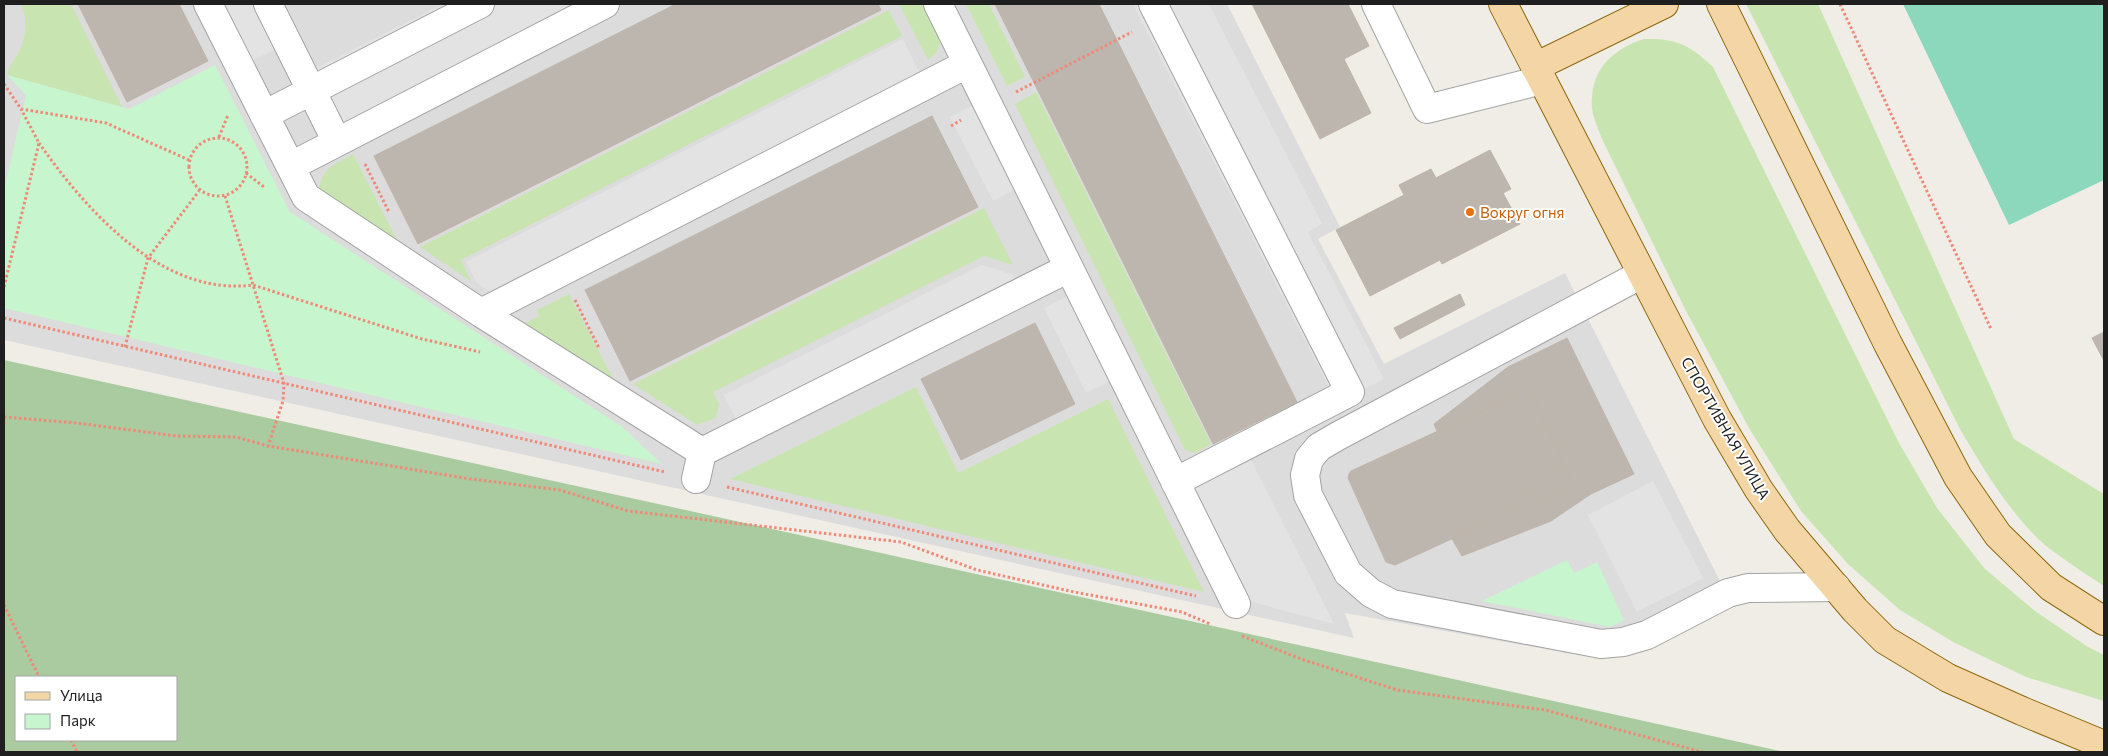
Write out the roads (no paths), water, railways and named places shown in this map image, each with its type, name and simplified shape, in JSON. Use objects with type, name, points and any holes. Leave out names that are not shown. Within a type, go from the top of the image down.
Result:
[{"type":"main road","name":"СПОРТИВНАЯ УЛИЦА","points":[[1503,4],[1717,419],[1759,490],[1787,530],[1885,640],[1948,678],[2104,745]]},
{"type":"main road","points":[[1538,74],[1664,4]]},
{"type":"main road","points":[[1721,4],[1888,344],[1958,477],[1998,535],[2051,588],[2104,621]]},
{"type":"lane","points":[[208,4],[306,197],[482,313],[702,452]]},
{"type":"lane","points":[[268,4],[337,142]]},
{"type":"lane","points":[[264,115],[480,4]]},
{"type":"lane","points":[[291,166],[605,4]]},
{"type":"lane","points":[[938,4],[1236,604]]},
{"type":"lane","points":[[1153,4],[1350,392],[1175,482]]},
{"type":"lane","points":[[1376,4],[1427,109],[1538,74]]},
{"type":"lane","points":[[482,313],[967,64]]},
{"type":"lane","points":[[702,452],[1069,268]]},
{"type":"lane","points":[[1642,274],[1319,447],[1309,459],[1305,475],[1308,495],[1348,573],[1371,593],[1392,604],[1601,644],[1623,642],[1647,635],[1728,593],[1748,588],[1836,587]]},
{"type":"lane","points":[[696,479],[702,452]]},
{"type":"place","name":"Вокруг огня","points":[[1470,212]]}]
